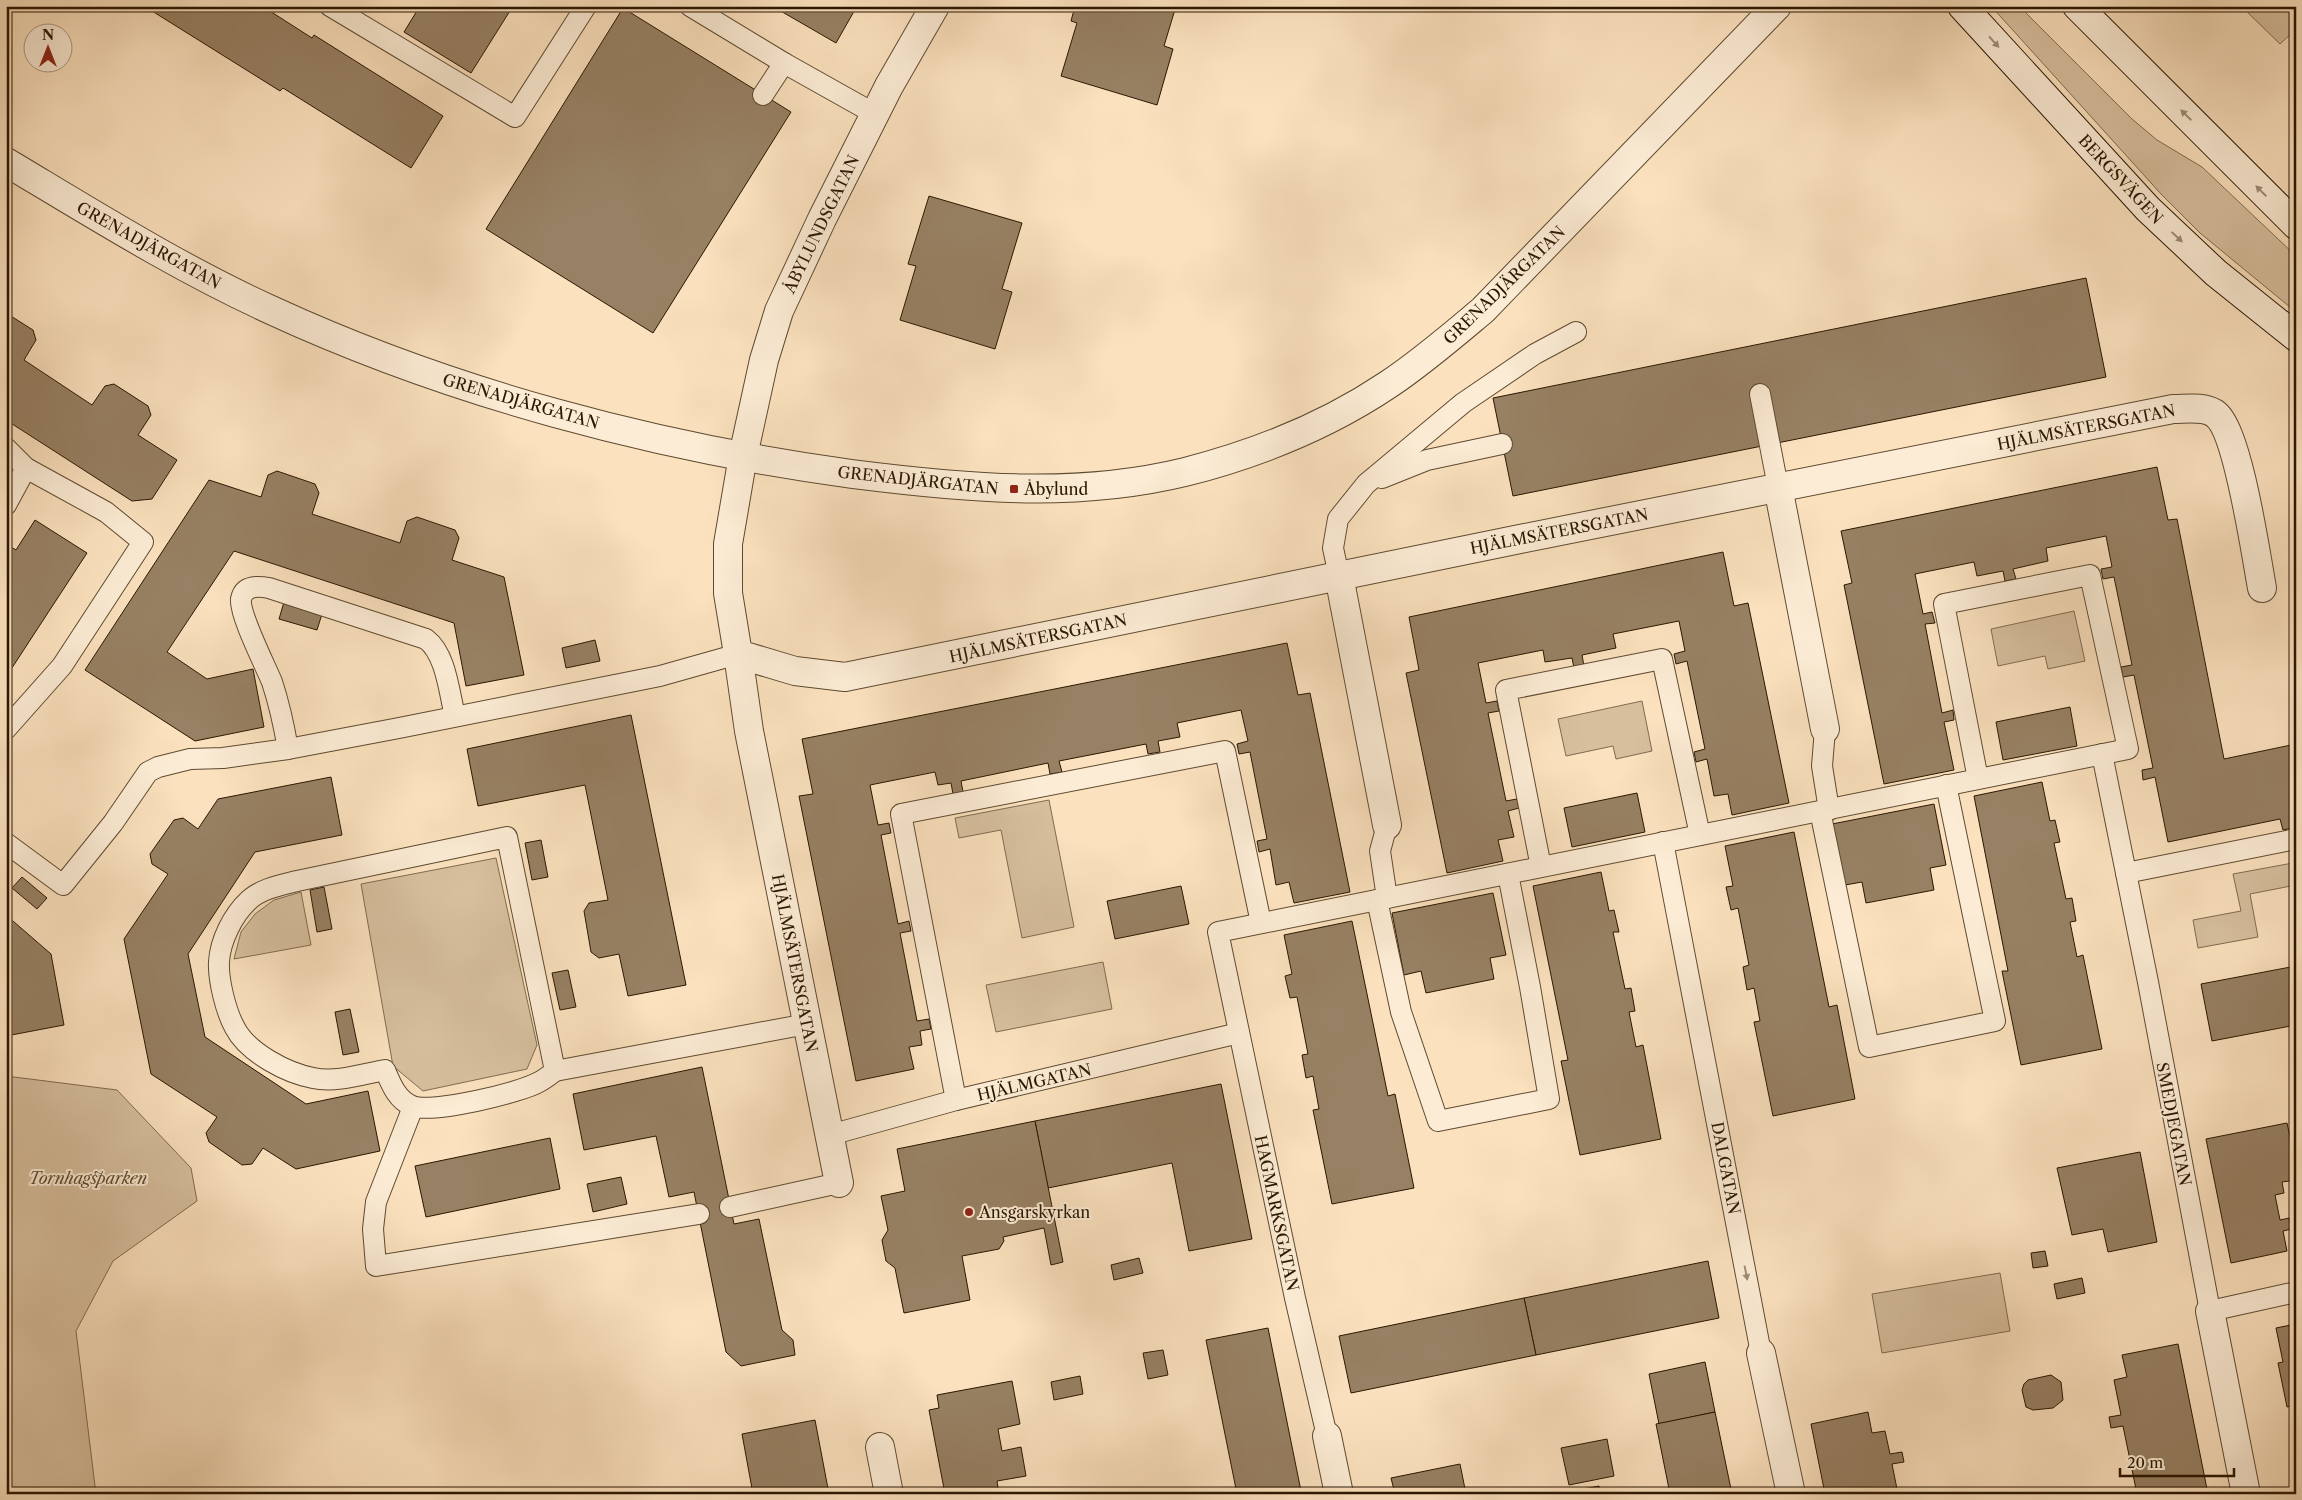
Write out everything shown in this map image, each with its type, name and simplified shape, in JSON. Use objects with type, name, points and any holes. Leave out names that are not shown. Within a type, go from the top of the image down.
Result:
[{"type":"street","name":"ÅBYLUNDSGATAN","points":[[743,456],[758,382],[779,311],[874,114],[936,6]]},
{"type":"street","name":"GRENADJÄRGATAN","points":[[6,162],[171,260],[269,310],[378,356],[547,410],[664,441],[819,469],[914,482],[1014,490],[1078,488],[1133,482],[1184,472],[1242,455],[1290,437],[1388,386],[1436,350],[1483,310],[1777,6]]},
{"type":"street","name":"BERGSVÄGEN","points":[[1962,6],[2148,209],[2216,273],[2296,337]]},
{"type":"street","points":[[2077,6],[2296,225]]},
{"type":"street","name":"HJÄLMSÄTERSGATAN","points":[[738,654],[795,671],[845,677],[1778,487],[2173,409],[2197,408],[2214,413],[2224,424],[2234,448],[2262,588]]},
{"type":"street","name":"HJÄLMSÄTERSGATAN","points":[[743,456],[728,544],[728,593],[750,731],[839,1184]]},
{"type":"street","points":[[1778,487],[1825,729]]},
{"type":"street","points":[[1339,576],[1387,825]]},
{"type":"street","name":"SMEDJEGATAN","points":[[2210,1312],[2246,1494]]},
{"type":"street","name":"DALGATAN","points":[[1762,1353],[1790,1494]]},
{"type":"street","name":"HAGMARKSGATAN","points":[[1327,1436],[1339,1494]]},
{"type":"street","points":[[880,1447],[889,1494]]},
{"type":"lane","points":[[330,6],[515,118],[586,6]]},
{"type":"lane","points":[[690,6],[784,63],[874,114]]},
{"type":"lane","points":[[763,95],[784,63]]},
{"type":"lane","points":[[1339,576],[1334,548],[1338,519],[1366,484],[1463,403],[1535,354],[1576,332]]},
{"type":"lane","points":[[1760,394],[1778,487]]},
{"type":"lane","points":[[1366,484],[1427,460],[1502,444]]},
{"type":"lane","points":[[6,448],[26,468],[106,512],[143,542],[62,666],[6,729]]},
{"type":"lane","points":[[6,505],[26,468]]},
{"type":"lane","points":[[956,1100],[901,814],[1225,751],[1261,923],[1946,786],[2128,749],[2090,575],[1944,604],[1978,779]]},
{"type":"lane","points":[[288,749],[283,720],[272,683],[244,614],[241,600],[245,591],[255,586],[269,588],[426,639],[434,645],[441,661],[455,716]]},
{"type":"lane","points":[[6,843],[63,885],[113,824],[148,772],[181,761],[223,758],[288,749],[660,676],[738,654]]},
{"type":"lane","points":[[1541,867],[1506,690],[1662,659],[1700,835]]},
{"type":"lane","points":[[1825,729],[1822,766],[1825,810],[1869,1047],[1995,1021],[1946,786]]},
{"type":"lane","name":"SMEDJEGATAN","points":[[2102,754],[2210,1312]]},
{"type":"lane","points":[[1387,825],[1380,851],[1382,899],[1401,1012],[1438,1121],[1549,1099],[1508,874]]},
{"type":"lane","points":[[555,1071],[507,837],[297,881],[268,889],[248,900],[228,929],[219,962],[225,1002],[235,1030],[256,1052],[285,1069],[315,1079],[347,1078],[385,1070],[394,1090],[413,1107],[450,1106],[520,1090],[539,1083],[555,1071],[807,1024]]},
{"type":"lane","points":[[2126,873],[2296,839]]},
{"type":"lane","name":"DALGATAN","points":[[1663,842],[1762,1353]]},
{"type":"lane","name":"HAGMARKSGATAN","points":[[1261,923],[1218,932],[1295,1298],[1327,1436]]},
{"type":"lane","name":"HJÄLMGATAN","points":[[830,1135],[956,1100],[1239,1033]]},
{"type":"lane","points":[[413,1107],[376,1202],[373,1229],[376,1266],[699,1214]]},
{"type":"lane","points":[[730,1207],[839,1184]]},
{"type":"lane","points":[[2210,1312],[2296,1292]]},
{"type":"green space","points":[[1991,6],[2019,6],[2132,119],[2157,140],[2202,167],[2296,256],[2296,312],[2200,233],[2161,194]]},
{"type":"green space","points":[[2241,6],[2296,6],[2296,29],[2280,44]]},
{"type":"green space","points":[[2074,611],[2085,661],[2048,669],[2045,656],[1998,666],[1991,629]]},
{"type":"green space","points":[[1642,701],[1652,751],[1616,759],[1613,746],[1566,756],[1558,719]]},
{"type":"green space","points":[[1049,800],[1074,927],[1022,938],[1001,830],[959,838],[955,818]]},
{"type":"green space","points":[[496,858],[537,1045],[527,1069],[423,1091],[393,1066],[361,884]]},
{"type":"green space","points":[[2293,863],[2296,885],[2250,894],[2258,937],[2198,948],[2193,920],[2241,911],[2233,874]]},
{"type":"green space","points":[[301,892],[311,945],[234,959],[241,932],[255,914],[274,900]]},
{"type":"green space","points":[[1103,962],[1112,1009],[996,1032],[986,985]]},
{"type":"green space","name":"Tornhagsparken","points":[[6,1076],[117,1090],[191,1168],[197,1201],[113,1261],[76,1331],[96,1494],[6,1494]]},
{"type":"green space","points":[[2000,1273],[2010,1331],[1882,1353],[1872,1294]]},
{"type":"building","points":[[144,6],[262,6],[312,38],[314,35],[443,116],[411,168],[283,88],[280,91]]},
{"type":"building","points":[[420,6],[513,6],[471,73],[404,32]]},
{"type":"building","points":[[772,6],[857,6],[836,43]]},
{"type":"building","points":[[1075,6],[1176,6],[1164,46],[1173,49],[1157,105],[1061,76],[1077,23],[1071,21]]},
{"type":"building","points":[[623,8],[791,112],[653,333],[486,229]]},
{"type":"building","points":[[929,196],[1022,223],[1002,289],[1012,292],[995,349],[900,320],[916,266],[908,264]]},
{"type":"building","points":[[2086,278],[2106,377],[1513,496],[1493,398]]},
{"type":"building","points":[[6,313],[33,330],[36,340],[24,360],[92,405],[105,386],[114,384],[148,406],[151,415],[138,435],[177,460],[152,499],[132,501],[6,420]]},
{"type":"building","points":[[2157,467],[2168,520],[2177,519],[2224,759],[2296,744],[2296,816],[2290,817],[2292,828],[2283,830],[2280,819],[2168,842],[2155,777],[2143,780],[2142,770],[2153,768],[2134,675],[2123,677],[2121,667],[2132,665],[2114,577],[2103,579],[2101,569],[2112,567],[2106,536],[2046,548],[2048,561],[2013,569],[2016,579],[2005,581],[2003,571],[1977,576],[1974,562],[1915,574],[1923,614],[1932,612],[1935,623],[1925,624],[1942,713],[1953,710],[1954,720],[1944,722],[1954,770],[1884,784],[1844,585],[1852,583],[1841,531]]},
{"type":"building","points":[[277,471],[315,484],[319,493],[312,514],[400,543],[407,521],[417,517],[455,530],[459,538],[452,560],[504,577],[524,675],[466,686],[454,623],[234,551],[167,652],[207,679],[253,669],[264,727],[195,741],[85,670],[209,480],[261,497],[268,475]]},
{"type":"building","points":[[35,520],[87,553],[6,677],[6,544],[16,550]]},
{"type":"building","points":[[1723,552],[1734,606],[1748,603],[1789,803],[1732,815],[1728,794],[1714,796],[1707,759],[1696,762],[1694,752],[1705,749],[1687,661],[1676,664],[1674,654],[1685,651],[1679,621],[1613,634],[1616,648],[1582,655],[1584,666],[1574,668],[1572,658],[1545,662],[1543,650],[1478,663],[1486,703],[1497,701],[1499,711],[1488,713],[1506,801],[1517,799],[1519,808],[1508,811],[1514,837],[1498,840],[1503,861],[1447,873],[1406,673],[1419,670],[1409,617]]},
{"type":"building","points":[[284,602],[322,614],[317,630],[279,619]]},
{"type":"building","points":[[595,640],[600,661],[566,668],[562,648]]},
{"type":"building","points":[[1287,643],[1298,695],[1310,693],[1350,892],[1294,903],[1289,882],[1276,885],[1270,849],[1259,852],[1257,841],[1267,839],[1250,752],[1239,754],[1237,744],[1248,741],[1241,710],[1177,723],[1180,737],[1158,741],[1160,752],[1148,754],[1146,744],[1059,761],[1062,772],[1050,774],[1048,763],[961,781],[963,792],[953,794],[951,783],[938,785],[935,772],[870,785],[878,825],[889,823],[891,833],[881,835],[898,924],[909,921],[911,931],[900,933],[917,1021],[929,1019],[931,1029],[920,1031],[922,1045],[909,1047],[914,1069],[856,1081],[799,796],[813,794],[802,739]]},
{"type":"building","points":[[2070,707],[2077,746],[2003,760],[1996,722]]},
{"type":"building","points":[[631,715],[686,985],[628,996],[619,954],[599,958],[591,952],[584,911],[589,903],[608,900],[585,785],[478,806],[467,749]]},
{"type":"building","points":[[331,777],[342,835],[255,852],[188,954],[205,1037],[306,1104],[368,1091],[380,1151],[296,1169],[263,1148],[252,1164],[242,1165],[209,1142],[206,1133],[217,1117],[151,1074],[124,939],[168,874],[152,864],[150,854],[174,820],[183,818],[198,829],[218,799]]},
{"type":"building","points":[[2042,782],[2050,821],[2055,820],[2060,842],[2054,843],[2066,899],[2072,898],[2076,921],[2070,922],[2077,957],[2083,955],[2102,1049],[2021,1065],[2002,971],[2008,971],[1974,796]]},
{"type":"building","points":[[1637,793],[1645,832],[1572,847],[1564,808]]},
{"type":"building","points":[[1934,804],[1946,865],[1930,868],[1934,890],[1866,903],[1862,882],[1845,885],[1832,824]]},
{"type":"building","points":[[1794,832],[1829,1007],[1837,1005],[1855,1099],[1773,1116],[1754,1022],[1760,1021],[1754,988],[1747,990],[1743,967],[1749,965],[1738,908],[1731,910],[1726,887],[1733,886],[1725,846]]},
{"type":"building","points":[[541,840],[548,877],[532,880],[525,843]]},
{"type":"building","points":[[1601,872],[1609,911],[1614,910],[1619,932],[1613,932],[1625,989],[1631,988],[1635,1011],[1629,1012],[1636,1047],[1643,1045],[1661,1139],[1580,1155],[1561,1061],[1568,1060],[1533,886]]},
{"type":"building","points":[[22,877],[47,898],[37,909],[12,888]]},
{"type":"building","points":[[1181,886],[1189,924],[1115,939],[1107,901]]},
{"type":"building","points":[[324,887],[332,929],[317,932],[310,890]]},
{"type":"building","points":[[1493,893],[1506,955],[1490,958],[1494,979],[1426,993],[1421,971],[1404,975],[1392,913]]},
{"type":"building","points":[[6,915],[51,954],[64,1025],[6,1036]]},
{"type":"building","points":[[1352,921],[1388,1096],[1395,1094],[1414,1188],[1332,1204],[1313,1110],[1319,1109],[1313,1076],[1306,1078],[1302,1055],[1308,1054],[1297,997],[1290,998],[1285,976],[1292,974],[1284,935]]},
{"type":"building","points":[[2296,966],[2296,1025],[2212,1041],[2201,984]]},
{"type":"building","points":[[568,970],[576,1007],[560,1010],[552,973]]},
{"type":"building","points":[[350,1009],[359,1052],[343,1055],[335,1012]]},
{"type":"building","points":[[702,1067],[734,1224],[759,1219],[782,1330],[793,1340],[795,1355],[741,1366],[726,1352],[694,1192],[669,1197],[656,1136],[584,1150],[573,1094]]},
{"type":"building","points":[[1221,1084],[1252,1239],[1189,1251],[1172,1163],[1048,1188],[1035,1121]]},
{"type":"building","name":"Ansgarskyrkan","points":[[1035,1121],[1063,1262],[1051,1265],[1044,1228],[1003,1237],[1004,1241],[999,1249],[962,1256],[970,1300],[904,1313],[895,1268],[886,1261],[882,1240],[888,1230],[881,1196],[905,1191],[897,1149]]},
{"type":"building","points":[[2287,1123],[2296,1165],[2296,1180],[2282,1182],[2284,1193],[2275,1195],[2280,1220],[2289,1218],[2292,1229],[2283,1231],[2287,1251],[2231,1263],[2206,1139]]},
{"type":"building","points":[[550,1138],[560,1189],[426,1217],[415,1166]]},
{"type":"building","points":[[2140,1152],[2157,1242],[2108,1252],[2103,1229],[2072,1235],[2057,1168]]},
{"type":"building","points":[[621,1177],[627,1204],[593,1212],[587,1184]]},
{"type":"building","points":[[2045,1251],[2048,1266],[2033,1268],[2031,1253]]},
{"type":"building","points":[[1139,1258],[1143,1273],[1114,1280],[1111,1265]]},
{"type":"building","points":[[1708,1261],[1719,1318],[1536,1355],[1524,1298]]},
{"type":"building","points":[[2082,1278],[2085,1293],[2057,1299],[2054,1284]]},
{"type":"building","points":[[1524,1298],[1536,1355],[1351,1393],[1339,1336]]},
{"type":"building","points":[[2296,1324],[2296,1426],[2292,1406],[2287,1407],[2278,1363],[2283,1362],[2276,1328]]},
{"type":"building","points":[[1268,1328],[1301,1491],[1287,1494],[1237,1494],[1206,1340]]},
{"type":"building","points":[[2178,1344],[2208,1494],[2137,1494],[2123,1426],[2111,1428],[2109,1417],[2121,1415],[2114,1380],[2127,1377],[2122,1355]]},
{"type":"building","points":[[1163,1350],[1168,1375],[1148,1379],[1143,1353]]},
{"type":"building","points":[[1705,1362],[1715,1412],[1659,1424],[1649,1374]]},
{"type":"building","points":[[2051,1375],[2061,1382],[2063,1400],[2053,1408],[2033,1410],[2026,1407],[2022,1390],[2024,1384],[2028,1380]]},
{"type":"building","points":[[1080,1376],[1083,1394],[1054,1400],[1051,1382]]},
{"type":"building","points":[[1012,1381],[1020,1424],[998,1429],[1002,1451],[1021,1447],[1026,1476],[997,1481],[999,1494],[945,1494],[929,1410],[939,1408],[937,1395]]},
{"type":"building","points":[[1715,1412],[1732,1494],[1670,1494],[1656,1424]]},
{"type":"building","points":[[1868,1412],[1872,1433],[1885,1431],[1890,1454],[1902,1452],[1904,1462],[1892,1464],[1898,1494],[1825,1494],[1811,1424]]},
{"type":"building","points":[[815,1420],[829,1494],[753,1494],[742,1434]]},
{"type":"building","points":[[1607,1439],[1614,1476],[1569,1485],[1561,1448]]},
{"type":"building","points":[[1460,1464],[1466,1494],[1395,1494],[1391,1478]]},
{"type":"building","points":[[1599,1486],[1600,1494],[1574,1494],[1573,1491]]},
{"type":"place","name":"Åbylund","points":[[1014,489]]},
{"type":"place","name":"Ansgarskyrkan","points":[[969,1212]]}]
